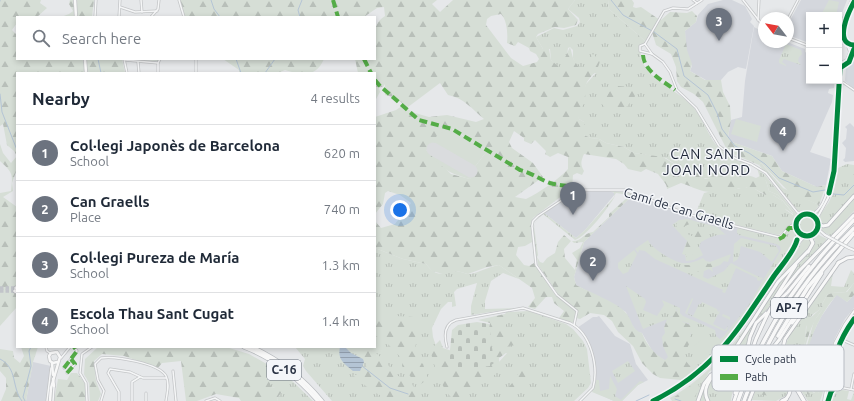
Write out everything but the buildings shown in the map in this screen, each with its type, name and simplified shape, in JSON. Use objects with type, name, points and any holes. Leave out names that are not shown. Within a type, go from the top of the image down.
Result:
[{"type":"highway","points":[[817,222],[823,226],[829,224],[854,196]]},
{"type":"highway","points":[[768,313],[777,298],[799,271],[854,215]]},
{"type":"highway","name":"AP-7","points":[[762,345],[774,321],[795,288],[824,252],[854,220]]},
{"type":"highway","name":"AP-7","points":[[768,345],[787,310],[824,261],[854,228]]},
{"type":"highway","points":[[777,345],[789,314],[808,287],[854,234]]},
{"type":"highway","points":[[755,345],[773,301],[786,278],[808,251],[813,242],[807,236]]},
{"type":"highway","points":[[737,345],[778,282],[808,251]]},
{"type":"highway","points":[[749,345],[752,331],[760,317],[788,292],[809,266],[824,252]]},
{"type":"highway","points":[[779,338],[832,269],[839,262],[854,257]]},
{"type":"highway","points":[[784,345],[796,322],[839,262]]},
{"type":"highway","points":[[750,345],[752,331]]},
{"type":"highway","name":"C-16","points":[[246,348],[282,368],[300,382],[318,401]]},
{"type":"highway","name":"C-16","points":[[254,348],[283,364],[323,401]]},
{"type":"highway","points":[[698,401],[704,384],[712,372]]},
{"type":"highway","points":[[704,384],[712,374]]},
{"type":"highway","points":[[708,401],[705,393],[709,382],[712,379]]},
{"type":"highway","points":[[734,401],[735,391]]},
{"type":"highway","points":[[734,401],[738,391]]},
{"type":"highway","name":"AP-7","points":[[738,401],[742,391]]},
{"type":"highway","name":"AP-7","points":[[744,401],[748,391]]},
{"type":"highway","points":[[749,401],[752,391]]},
{"type":"highway","points":[[784,400],[790,391]]},
{"type":"highway","points":[[798,391],[804,401]]},
{"type":"highway","points":[[799,391],[804,401]]},
{"type":"main road","points":[[75,0],[76,16]]},
{"type":"main road","points":[[85,60],[86,72]]},
{"type":"main road","points":[[48,356],[56,348],[58,353],[58,361],[53,379],[50,401]]},
{"type":"main road","points":[[47,351],[52,362],[52,387]]},
{"type":"main road","points":[[52,352],[58,353]]},
{"type":"main road","points":[[52,362],[58,361]]},
{"type":"street","points":[[95,16],[96,0]]},
{"type":"street","points":[[119,16],[120,0]]},
{"type":"street","points":[[141,0],[142,12]]},
{"type":"street","points":[[153,16],[157,11],[159,0]]},
{"type":"street","points":[[179,0],[184,16]]},
{"type":"street","points":[[692,6],[693,0],[697,3]]},
{"type":"street","points":[[652,54],[641,51],[639,48],[647,41],[660,16],[669,8],[686,9],[702,0]]},
{"type":"street","points":[[743,0],[758,20]]},
{"type":"street","points":[[753,13],[758,11],[759,0]]},
{"type":"street","points":[[792,12],[798,0]]},
{"type":"street","points":[[842,25],[852,0]]},
{"type":"street","points":[[120,7],[129,11],[157,11]]},
{"type":"street","points":[[794,40],[806,45]]},
{"type":"street","points":[[842,63],[849,58],[850,52],[849,47],[843,41]]},
{"type":"street","points":[[645,44],[652,54],[666,66],[677,90],[696,108],[719,146],[735,158],[751,164],[766,173],[797,212],[799,219]]},
{"type":"street","points":[[645,52],[647,47]]},
{"type":"street","points":[[849,47],[854,47]]},
{"type":"street","points":[[850,52],[854,47]]},
{"type":"street","points":[[127,72],[124,60],[158,63]]},
{"type":"street","points":[[158,72],[160,60]]},
{"type":"street","points":[[196,60],[196,72]]},
{"type":"street","points":[[138,62],[139,72]]},
{"type":"street","points":[[842,82],[854,90]]},
{"type":"street","points":[[797,212],[803,215],[811,215],[815,213],[822,205],[831,181],[834,158],[837,84]]},
{"type":"street","points":[[814,233],[817,228],[817,222],[830,194],[834,174],[841,84]]},
{"type":"street","name":"Camí de Can Graells","points":[[574,325],[576,311],[557,295],[536,265],[532,226],[533,221],[538,216],[574,190],[629,191],[687,214],[778,237],[791,226]]},
{"type":"street","points":[[791,226],[803,215]]},
{"type":"street","points":[[811,215],[817,222]]},
{"type":"street","points":[[724,345],[796,242],[798,231],[797,222]]},
{"type":"street","points":[[791,226],[797,228]]},
{"type":"street","points":[[817,228],[824,234],[854,250]]},
{"type":"street","points":[[798,231],[807,236]]},
{"type":"street","points":[[728,345],[743,326],[802,239],[814,233],[824,234]]},
{"type":"street","points":[[447,347],[446,331],[454,321],[516,309],[532,310],[574,325],[590,344],[595,374],[594,388],[580,401]]},
{"type":"street","points":[[835,345],[845,324],[854,311]]},
{"type":"street","points":[[838,345],[854,316]]},
{"type":"street","points":[[840,339],[854,345]]},
{"type":"street","points":[[46,348],[47,351],[52,352]]},
{"type":"street","points":[[64,368],[77,350],[75,348]]},
{"type":"street","points":[[88,401],[86,383],[80,374],[80,365],[82,354],[91,348]]},
{"type":"street","points":[[58,353],[64,354],[67,350]]},
{"type":"street","points":[[58,361],[67,350]]},
{"type":"street","points":[[101,401],[104,390],[98,380],[95,366],[97,361],[101,358],[123,358],[160,370],[167,378],[166,401]]},
{"type":"street","points":[[651,401],[690,378],[712,358]]},
{"type":"street","points":[[67,373],[75,364],[71,359]]},
{"type":"street","points":[[50,401],[52,362]]},
{"type":"street","points":[[658,401],[692,381],[712,363]]},
{"type":"street","points":[[119,401],[119,392],[108,376],[110,369],[113,368],[130,372],[140,377],[167,378]]},
{"type":"street","points":[[172,371],[176,401]]},
{"type":"street","points":[[851,389],[854,374]]},
{"type":"street","points":[[132,401],[132,382],[140,377]]},
{"type":"street","points":[[844,388],[854,390]]},
{"type":"street","points":[[826,401],[828,391]]},
{"type":"street","points":[[146,393],[146,401]]},
{"type":"street","points":[[206,401],[218,399],[220,401]]},
{"type":"shaded area","points":[[723,0],[732,0],[745,6],[752,19],[750,22],[754,26],[746,69],[738,67],[728,72],[721,80],[706,80],[690,71],[692,66],[686,50],[685,31],[696,22],[698,15],[708,4]]},
{"type":"shaded area","points":[[801,0],[847,0],[842,13],[806,12],[806,42],[794,37],[794,13]]},
{"type":"shaded area","points":[[754,27],[758,29],[758,48],[794,48],[794,45],[805,49],[806,84],[834,84],[834,88],[829,89],[828,93],[833,95],[832,102],[810,152],[831,159],[826,185],[817,187],[782,171],[772,156],[732,142],[728,138],[731,120],[742,117],[745,81]]},
{"type":"shaded area","points":[[854,54],[854,89],[845,81],[846,66],[852,60]]},
{"type":"shaded area","points":[[850,123],[854,127],[854,161],[845,162],[843,160],[845,158],[846,148],[842,143],[846,139],[847,129],[845,127]]},
{"type":"shaded area","points":[[577,191],[611,191],[615,194],[585,230],[576,238],[544,213]]},
{"type":"shaded area","points":[[635,193],[681,212],[776,236],[793,246],[726,343],[724,345],[712,345],[712,358],[702,369],[666,361],[654,354],[642,333],[637,332],[629,321],[626,312],[576,285],[574,277],[584,242]]},
{"type":"shaded area","points":[[837,294],[847,302],[854,295],[854,308],[845,319],[832,345],[809,345],[821,317]]},
{"type":"shaded area","points":[[599,316],[615,336],[630,344],[636,364],[648,380],[638,385],[622,401],[614,401],[592,391],[595,382],[591,351],[589,343],[577,328],[593,317]]},
{"type":"shaded area","points":[[33,362],[51,366],[48,401],[26,401]]},
{"type":"green space","points":[[0,0],[41,0],[40,3],[47,8],[38,16],[16,16],[16,24],[12,30],[16,34],[16,60],[122,60],[125,72],[16,72],[16,154],[7,145],[3,124],[0,126]]},
{"type":"green space","points":[[70,0],[94,0],[92,16],[64,16],[73,11],[69,4]]},
{"type":"green space","points":[[180,0],[437,0],[432,4],[440,12],[453,0],[575,0],[568,9],[578,20],[576,25],[564,28],[555,27],[538,34],[536,37],[543,49],[549,49],[551,60],[560,68],[570,47],[573,58],[583,75],[586,73],[588,60],[593,54],[600,61],[596,71],[587,82],[585,89],[585,101],[579,116],[579,119],[584,122],[584,135],[599,139],[606,143],[624,147],[634,153],[663,157],[679,167],[700,174],[705,179],[738,175],[756,178],[760,176],[766,181],[769,191],[778,195],[794,215],[784,208],[781,200],[773,195],[766,195],[755,189],[751,190],[746,187],[744,189],[739,188],[732,191],[727,188],[720,191],[709,192],[698,190],[681,183],[667,189],[665,183],[658,174],[646,169],[641,172],[628,169],[624,164],[616,159],[584,154],[581,162],[584,171],[582,175],[577,173],[573,175],[572,188],[533,218],[531,223],[532,242],[525,246],[518,247],[516,255],[524,265],[529,266],[534,263],[556,296],[558,295],[556,291],[538,265],[537,257],[540,262],[543,263],[547,258],[555,253],[558,242],[564,235],[571,241],[564,249],[565,258],[575,270],[577,260],[572,253],[580,248],[583,242],[574,243],[572,241],[578,240],[590,232],[593,232],[609,217],[609,214],[630,195],[616,193],[614,196],[614,193],[611,191],[634,194],[584,242],[574,277],[576,285],[609,301],[621,309],[627,315],[634,327],[642,333],[651,349],[665,360],[668,357],[663,346],[662,337],[665,333],[664,328],[667,319],[672,317],[671,314],[675,308],[683,322],[695,327],[690,334],[690,342],[683,357],[689,365],[697,367],[697,369],[681,380],[660,378],[653,374],[642,363],[633,346],[618,332],[612,321],[604,315],[590,313],[580,319],[576,318],[573,323],[559,318],[564,311],[554,303],[552,297],[546,297],[535,309],[528,307],[535,298],[532,288],[499,265],[487,267],[468,274],[457,271],[443,274],[432,271],[426,264],[403,259],[376,248],[376,222],[381,228],[395,224],[411,203],[400,195],[388,191],[385,193],[383,204],[376,213],[376,117],[396,110],[402,106],[415,113],[429,117],[447,115],[476,122],[484,119],[463,101],[454,96],[448,95],[440,83],[408,107],[393,97],[385,95],[385,84],[383,87],[379,88],[380,92],[376,99],[376,72],[358,72],[355,60],[376,60],[376,26],[385,16],[384,7],[377,8],[365,16],[184,16]],"holes":[[[501,14],[507,27],[507,43],[515,46],[518,42],[529,48],[530,51],[536,54],[539,59],[537,62],[523,66],[511,58],[486,25],[487,19],[491,16]],[[453,129],[487,151],[474,168],[470,179],[451,174],[426,150]],[[514,131],[524,138],[524,141],[531,144],[535,140],[546,151],[545,154],[550,157],[558,153],[568,157],[568,169],[543,189],[526,199],[515,197],[543,177],[533,163],[512,148],[509,142]]]},
{"type":"green space","points":[[575,0],[608,0],[609,9],[645,41],[640,56],[646,68],[658,80],[681,96],[694,108],[712,140],[723,152],[738,161],[750,165],[747,175],[719,179],[703,178],[700,174],[679,167],[666,158],[634,153],[624,147],[606,143],[599,139],[584,135],[584,122],[579,119],[578,113],[585,98],[584,90],[586,84],[596,73],[581,76],[573,58],[573,50],[570,47],[568,48],[567,56],[561,72],[551,60],[550,49],[543,49],[536,37],[554,28],[563,30],[577,26],[580,22],[579,18],[568,9]]},
{"type":"green space","points":[[608,0],[632,0],[634,3],[633,7],[641,7],[661,20],[670,12],[687,13],[692,11],[697,16],[696,22],[685,31],[687,50],[692,64],[690,71],[705,80],[721,80],[723,92],[730,106],[731,120],[728,137],[732,142],[772,156],[782,171],[817,187],[826,185],[819,205],[789,192],[761,163],[759,165],[733,154],[726,148],[703,102],[694,94],[681,87],[677,81],[676,67],[671,54],[656,45],[652,32],[645,41],[609,9]]},
{"type":"green space","points":[[829,0],[839,2],[837,12],[823,12]]},
{"type":"green space","points":[[794,47],[801,50],[802,54],[798,61],[801,65],[784,59],[782,62],[786,66],[779,63],[784,48]]},
{"type":"green space","points":[[224,60],[324,60],[321,65],[313,72],[293,72],[285,70],[280,72],[239,72],[239,70]]},
{"type":"green space","points":[[618,86],[630,87],[636,92],[636,95],[624,110],[607,110],[602,104],[610,91]]},
{"type":"green space","points":[[736,119],[761,126],[757,142],[731,134]]},
{"type":"green space","points":[[452,129],[487,151],[474,168],[476,171],[470,179],[445,169],[426,150],[430,142],[436,136]]},
{"type":"green space","points":[[0,144],[3,153],[11,163],[16,157],[16,172],[12,183],[13,191],[3,197],[16,206],[16,308],[0,326],[0,193],[11,191],[12,177],[10,171],[0,161]]},
{"type":"green space","points":[[761,163],[783,188],[819,205],[815,211],[799,212],[759,165]]},
{"type":"green space","points":[[847,164],[854,165],[854,194],[828,224],[824,225],[820,223],[819,220],[832,196],[838,168]]},
{"type":"green space","points":[[757,168],[765,175],[797,215],[793,223],[780,234],[778,235],[695,215],[704,193],[727,187],[732,190],[745,187],[755,189],[763,194],[773,195],[781,200],[786,210],[793,215],[778,195],[769,191],[766,181],[760,178]]},
{"type":"green space","points":[[615,196],[603,214],[585,233],[575,240],[543,214],[544,213],[576,238]]},
{"type":"green space","points":[[854,198],[854,211],[831,236],[820,230],[820,227],[828,227]]},
{"type":"green space","points":[[807,216],[813,219],[816,225],[813,231],[807,234],[801,231],[798,225],[801,219]]},
{"type":"green space","points":[[687,219],[717,227],[726,235],[717,235],[701,242],[699,247],[703,255],[694,260],[686,261],[685,255],[682,254],[687,241],[672,225],[679,220]]},
{"type":"green space","points":[[685,220],[692,223],[685,226],[682,232],[692,236],[695,226],[697,225],[702,232],[707,233],[707,237],[698,243],[691,259],[687,258],[684,251],[688,239],[682,236],[676,225],[678,222]]},
{"type":"green space","points":[[534,227],[538,255],[536,259],[534,233]]},
{"type":"green space","points":[[791,227],[795,228],[797,232],[794,242],[738,326],[722,345],[712,345],[712,354],[697,367],[689,365],[683,358],[692,331],[689,323],[686,323],[680,319],[677,309],[670,318],[643,329],[626,286],[645,299],[646,302],[643,310],[657,316],[664,305],[662,300],[680,308],[680,313],[683,316],[715,330],[716,336],[720,339],[748,306],[781,250],[780,246],[776,244],[739,235],[737,230],[739,228],[777,238],[782,237]]},
{"type":"green space","points":[[817,234],[827,239],[782,288],[796,267],[811,251],[815,241],[812,236]]},
{"type":"green space","points":[[741,238],[776,246],[779,251],[772,262],[760,252],[741,246],[739,257],[733,262],[734,244]]},
{"type":"green space","points":[[809,238],[812,242],[805,253],[778,281],[736,345],[732,345],[761,306],[804,239]]},
{"type":"green space","points":[[648,240],[653,247],[663,254],[683,263],[691,263],[703,258],[710,262],[731,254],[728,262],[724,261],[720,265],[712,268],[713,272],[709,269],[704,271],[703,277],[708,279],[724,271],[731,263],[763,278],[759,281],[757,278],[736,268],[725,293],[722,292],[723,290],[655,259],[645,251],[639,250],[638,253],[635,249]]},
{"type":"green space","points":[[376,248],[403,259],[426,264],[434,272],[440,274],[459,271],[472,274],[499,265],[519,279],[503,273],[491,281],[485,301],[485,309],[516,308],[471,315],[471,306],[477,283],[457,289],[454,292],[456,306],[452,307],[452,302],[448,302],[441,309],[432,328],[433,337],[439,355],[498,363],[509,351],[506,349],[506,312],[529,311],[566,324],[573,329],[583,341],[587,349],[591,383],[588,388],[574,401],[332,401],[306,371],[303,366],[305,359],[296,348],[376,348]]},
{"type":"green space","points":[[634,250],[637,254],[628,272],[623,274],[618,268],[618,263]]},
{"type":"green space","points":[[720,260],[720,262],[715,265],[699,272],[682,265],[691,265],[701,261],[709,264]]},
{"type":"green space","points":[[851,270],[854,273],[854,283],[846,292],[827,295],[819,310],[812,315],[806,327],[804,345],[786,345],[792,331],[833,272],[831,286],[844,287]]},
{"type":"green space","points":[[790,271],[768,308],[755,322],[748,337],[746,345],[738,345],[770,296]]},
{"type":"green space","points":[[854,283],[854,295],[847,302],[837,295],[819,314],[811,328],[804,345],[807,321],[819,310],[827,295],[832,293],[847,292]]},
{"type":"green space","points":[[692,298],[693,299],[687,313],[693,316],[699,304],[702,302],[717,309],[718,312],[720,310],[719,314],[722,316],[718,314],[713,324],[725,330],[728,326],[727,330],[724,331],[685,313]]},
{"type":"green space","points":[[831,298],[834,298],[817,325],[809,345],[807,345],[814,321]]},
{"type":"green space","points":[[376,310],[380,314],[387,313],[383,322],[398,322],[395,316],[414,317],[419,320],[415,350],[419,361],[423,364],[428,379],[418,386],[402,366],[403,360],[389,345],[376,336]]},
{"type":"green space","points":[[509,313],[506,320],[506,328],[512,329],[512,339],[517,345],[507,346],[515,354],[516,358],[506,353],[499,358],[499,366],[493,377],[469,389],[464,393],[459,401],[452,401],[453,399],[448,394],[438,376],[430,350],[440,340],[443,348],[452,351],[488,331],[490,323],[478,320]]},
{"type":"green space","points":[[723,314],[730,317],[730,320],[722,316]]},
{"type":"green space","points":[[477,322],[489,324],[494,363],[490,366],[473,368],[456,367],[449,360],[452,330],[458,325]]},
{"type":"green space","points":[[705,336],[714,345],[712,345],[712,349],[700,360],[690,350]]},
{"type":"green space","points":[[21,348],[38,348],[33,362],[26,401],[1,401],[6,389],[6,378],[0,371],[0,349],[13,351],[14,358],[20,363],[24,356]]},
{"type":"green space","points":[[97,348],[229,348],[249,354],[286,375],[285,377],[264,377],[272,388],[281,385],[282,392],[277,398],[278,401],[241,401],[239,398],[216,394],[197,401],[186,401],[181,361],[162,363],[158,368],[124,356],[102,354],[94,361],[96,381],[101,394],[98,401],[90,401],[89,383],[84,374],[85,359]]},
{"type":"green space","points":[[353,348],[369,348],[377,354],[395,375],[403,378],[415,388],[417,396],[413,398],[401,399],[387,398],[369,389],[353,375],[362,375],[367,365],[364,357]]},
{"type":"green space","points":[[628,361],[635,371],[618,383],[612,371]]},
{"type":"green space","points":[[518,364],[529,370],[533,379],[520,386],[520,391],[514,393],[519,401],[507,401],[508,388],[518,376],[516,368]]},
{"type":"green space","points":[[712,367],[712,370],[703,383],[697,401],[672,401],[670,398]]},
{"type":"green space","points":[[71,373],[77,373],[85,383],[85,401],[54,401],[58,379],[67,380]]},
{"type":"green space","points":[[286,375],[313,401],[278,401],[277,398],[282,392],[275,387],[272,388],[263,377],[285,377]]},
{"type":"green space","points":[[712,375],[706,384],[705,389],[704,395],[706,401],[699,401],[704,385]]},
{"type":"green space","points":[[610,376],[617,389],[615,396],[621,400],[640,381],[644,382],[638,385],[622,401],[614,401],[592,392],[596,380],[599,380],[600,391],[609,389]]},
{"type":"green space","points":[[712,380],[712,391],[733,391],[731,401],[710,401],[707,392],[709,384]]},
{"type":"green space","points":[[696,382],[699,386],[694,401],[674,401],[673,398]]},
{"type":"green space","points":[[755,391],[789,391],[787,395],[776,401],[752,400]]},
{"type":"green space","points":[[783,391],[778,397],[757,394],[756,392]]},
{"type":"green space","points":[[801,391],[805,391],[807,394],[809,394],[808,391],[819,393],[818,391],[823,392],[820,401],[808,401]]},
{"type":"green space","points":[[813,391],[817,391],[819,393],[817,395]]},
{"type":"green space","points":[[834,391],[849,391],[847,399],[851,400],[854,392],[854,401],[829,401],[831,393]]},
{"type":"water","points":[[340,348],[346,348],[351,353],[363,359],[364,362],[360,371],[353,371],[345,364],[342,361],[339,351]]},
{"type":"waterway","points":[[211,0],[214,9],[219,16]]},
{"type":"waterway","points":[[300,16],[298,10],[302,0]]},
{"type":"waterway","points":[[611,0],[623,15],[654,32],[677,49],[684,76],[708,95],[717,113],[722,129],[735,146],[749,153],[765,164],[779,178],[813,192],[825,190]]},
{"type":"waterway","points":[[98,60],[101,72]]},
{"type":"waterway","points":[[236,60],[241,72]]},
{"type":"waterway","points":[[266,72],[274,60]]},
{"type":"waterway","points":[[0,94],[2,112],[16,147]]},
{"type":"waterway","points":[[833,194],[844,195],[854,185]]},
{"type":"waterway","points":[[25,401],[23,397],[31,366],[29,351],[30,348]]},
{"type":"waterway","points":[[0,359],[9,367],[16,390],[22,401]]},
{"type":"waterway","points":[[362,366],[390,388],[408,394]]},
{"type":"waterway","points":[[636,401],[649,395]]},
{"type":"waterway","points":[[675,399],[681,401]]},
{"type":"runway","points":[[433,149],[471,171]]},
{"type":"tunnel","points":[[0,288],[16,288]]},
{"type":"tunnel","points":[[0,291],[15,291]]},
{"type":"marked path","points":[[333,0],[338,16]]},
{"type":"marked path","points":[[643,55],[644,61],[650,71],[675,90]]},
{"type":"marked path","points":[[364,60],[370,72]]},
{"type":"marked path","points":[[376,81],[419,120],[452,129],[520,170],[554,184],[581,189]]},
{"type":"marked path","points":[[779,239],[783,237],[789,228],[793,228]]},
{"type":"marked path","points":[[64,368],[77,351],[75,348]]},
{"type":"marked path","points":[[67,373],[75,364],[71,359]]},
{"type":"cycle path","points":[[854,2],[846,19],[843,33],[844,39],[848,43],[854,45]]},
{"type":"cycle path","points":[[829,193],[834,171],[840,68],[849,62],[854,49]]},
{"type":"cycle path","points":[[807,214],[811,215],[817,221],[818,225],[817,229],[811,235],[807,236],[803,235],[797,229],[796,225],[797,221],[803,215],[807,214]]},
{"type":"cycle path","points":[[725,345],[787,259],[797,240]]},
{"type":"cycle path","points":[[839,345],[854,319]]},
{"type":"cycle path","points":[[653,401],[693,376],[712,360]]},
{"type":"cycle path","points":[[828,401],[832,391]]},
{"type":"place","name":"Col·legi Pureza de María","points":[[719,41]]},
{"type":"place","name":"Escola Thau Sant Cugat","points":[[783,151]]},
{"type":"place","name":"Col·legi Japonès de Barcelona","points":[[573,215]]},
{"type":"place","name":"Can Graells","points":[[593,281]]},
{"type":"district","name":"CAN SANT JOAN NORD","points":[[707,162]]}]
